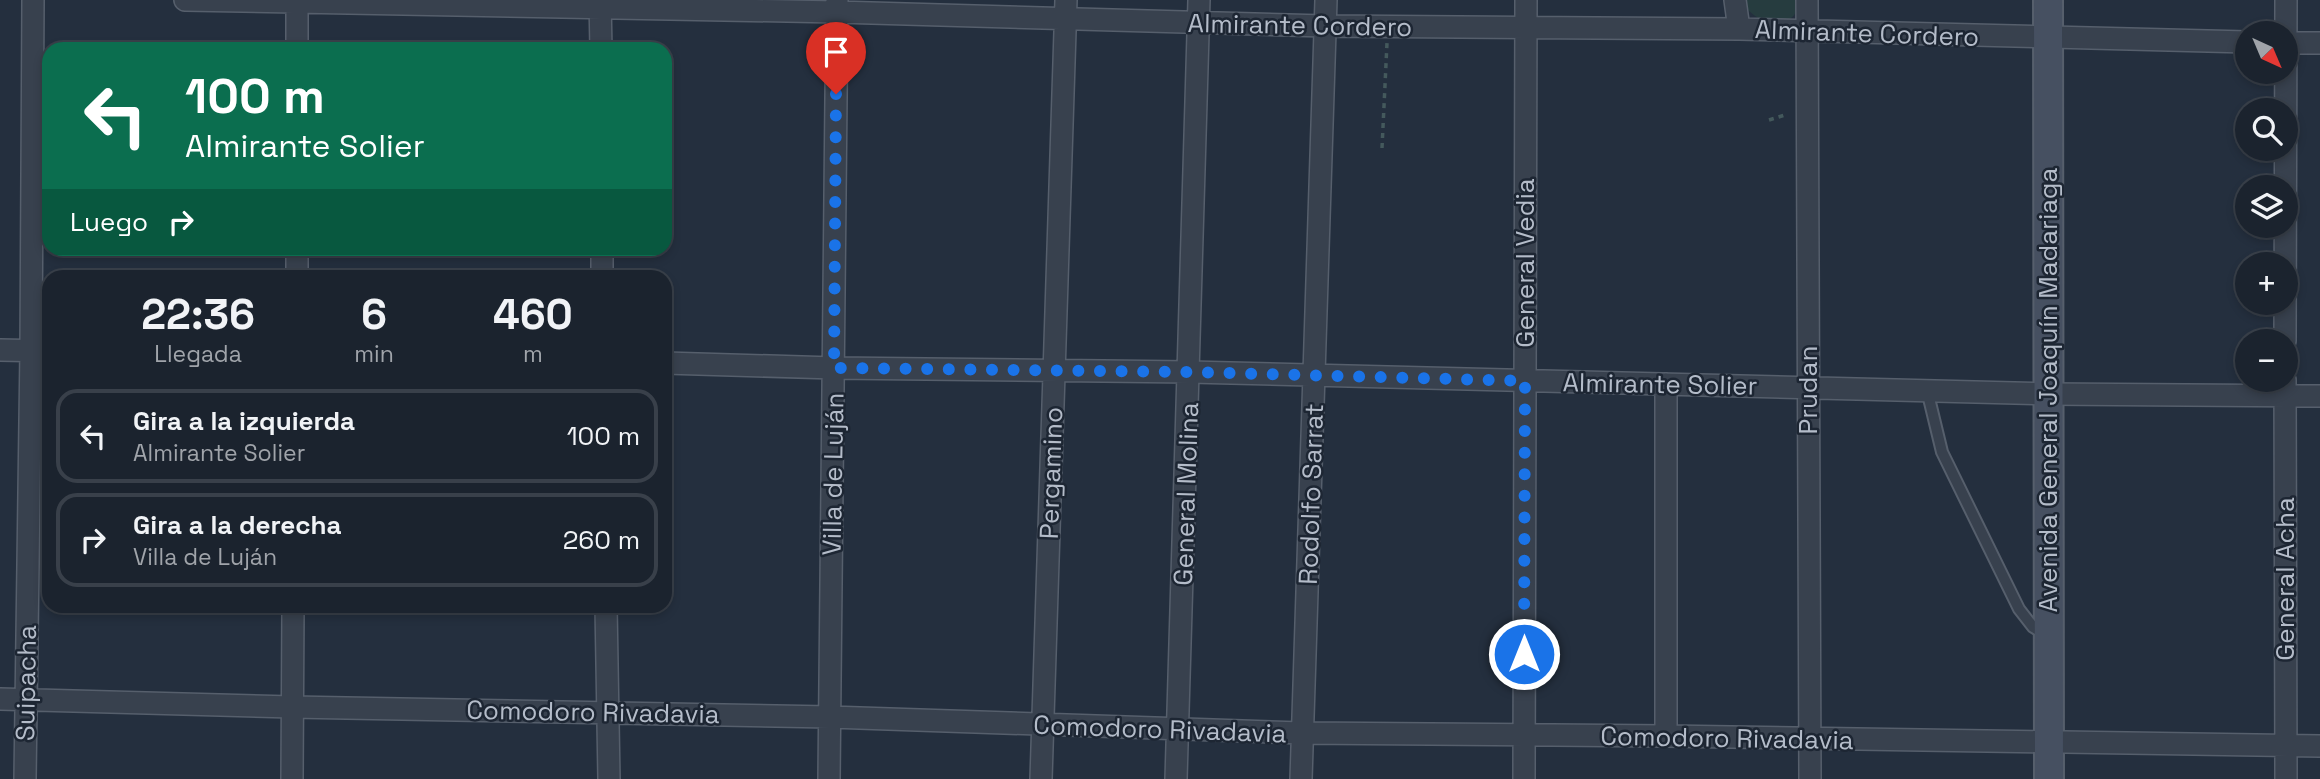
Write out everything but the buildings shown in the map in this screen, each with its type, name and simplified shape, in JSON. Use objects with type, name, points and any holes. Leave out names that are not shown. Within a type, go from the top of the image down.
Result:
[{"type":"main road","name":"Avenida General Joaquín Madariaga","points":[[2048,0],[2049,779]]},
{"type":"street","name":"Suipacha","points":[[25,779],[25,699],[40,351],[33,0]]},
{"type":"street","name":"Almirante Cordero","points":[[185,0],[1065,9],[1199,23],[1525,29],[1739,29],[2235,42]]},
{"type":"street","name":"General Molina","points":[[1176,779],[1199,0]]},
{"type":"street","name":"Rodolfo Sarrat","points":[[1301,779],[1326,0]]},
{"type":"street","name":"General Vedia","points":[[1524,779],[1526,0]]},
{"type":"street","points":[[1735,0],[1739,29]]},
{"type":"street","name":"Prudan","points":[[1807,0],[1810,779]]},
{"type":"street","points":[[2286,0],[2286,21]]},
{"type":"street","points":[[297,42],[298,1]]},
{"type":"street","points":[[600,4],[601,42]]},
{"type":"street","name":"Villa de Luján","points":[[829,779],[837,6]]},
{"type":"street","name":"Pergamino","points":[[1041,779],[1065,9]]},
{"type":"street","points":[[2298,43],[2320,43]]},
{"type":"street","points":[[2286,84],[2286,329]]},
{"type":"street","points":[[0,350],[40,351]]},
{"type":"street","name":"Almirante Solier","points":[[672,363],[1190,372],[2049,394],[2235,389]]},
{"type":"street","points":[[1666,736],[1667,384]]},
{"type":"street","name":"Almirante Solier","points":[[2298,391],[2320,396]]},
{"type":"street","name":"General Acha","points":[[2285,392],[2286,779]]},
{"type":"street","points":[[292,779],[293,613]]},
{"type":"street","points":[[606,613],[609,779]]},
{"type":"street","name":"Comodoro Rivadavia","points":[[0,699],[292,708],[830,717],[1302,733],[2320,746]]},
{"type":"lane","points":[[1927,390],[1942,452],[2019,609],[2034,627],[2048,635]]},
{"type":"path","points":[[1382,148],[1388,26]]},
{"type":"green space","points":[[1742,0],[1798,0],[1798,9],[1792,17],[1784,21],[1770,22],[1750,12]]},
{"type":"route","points":[[836,94],[834,368],[1190,372],[1525,381],[1524,654]]}]
